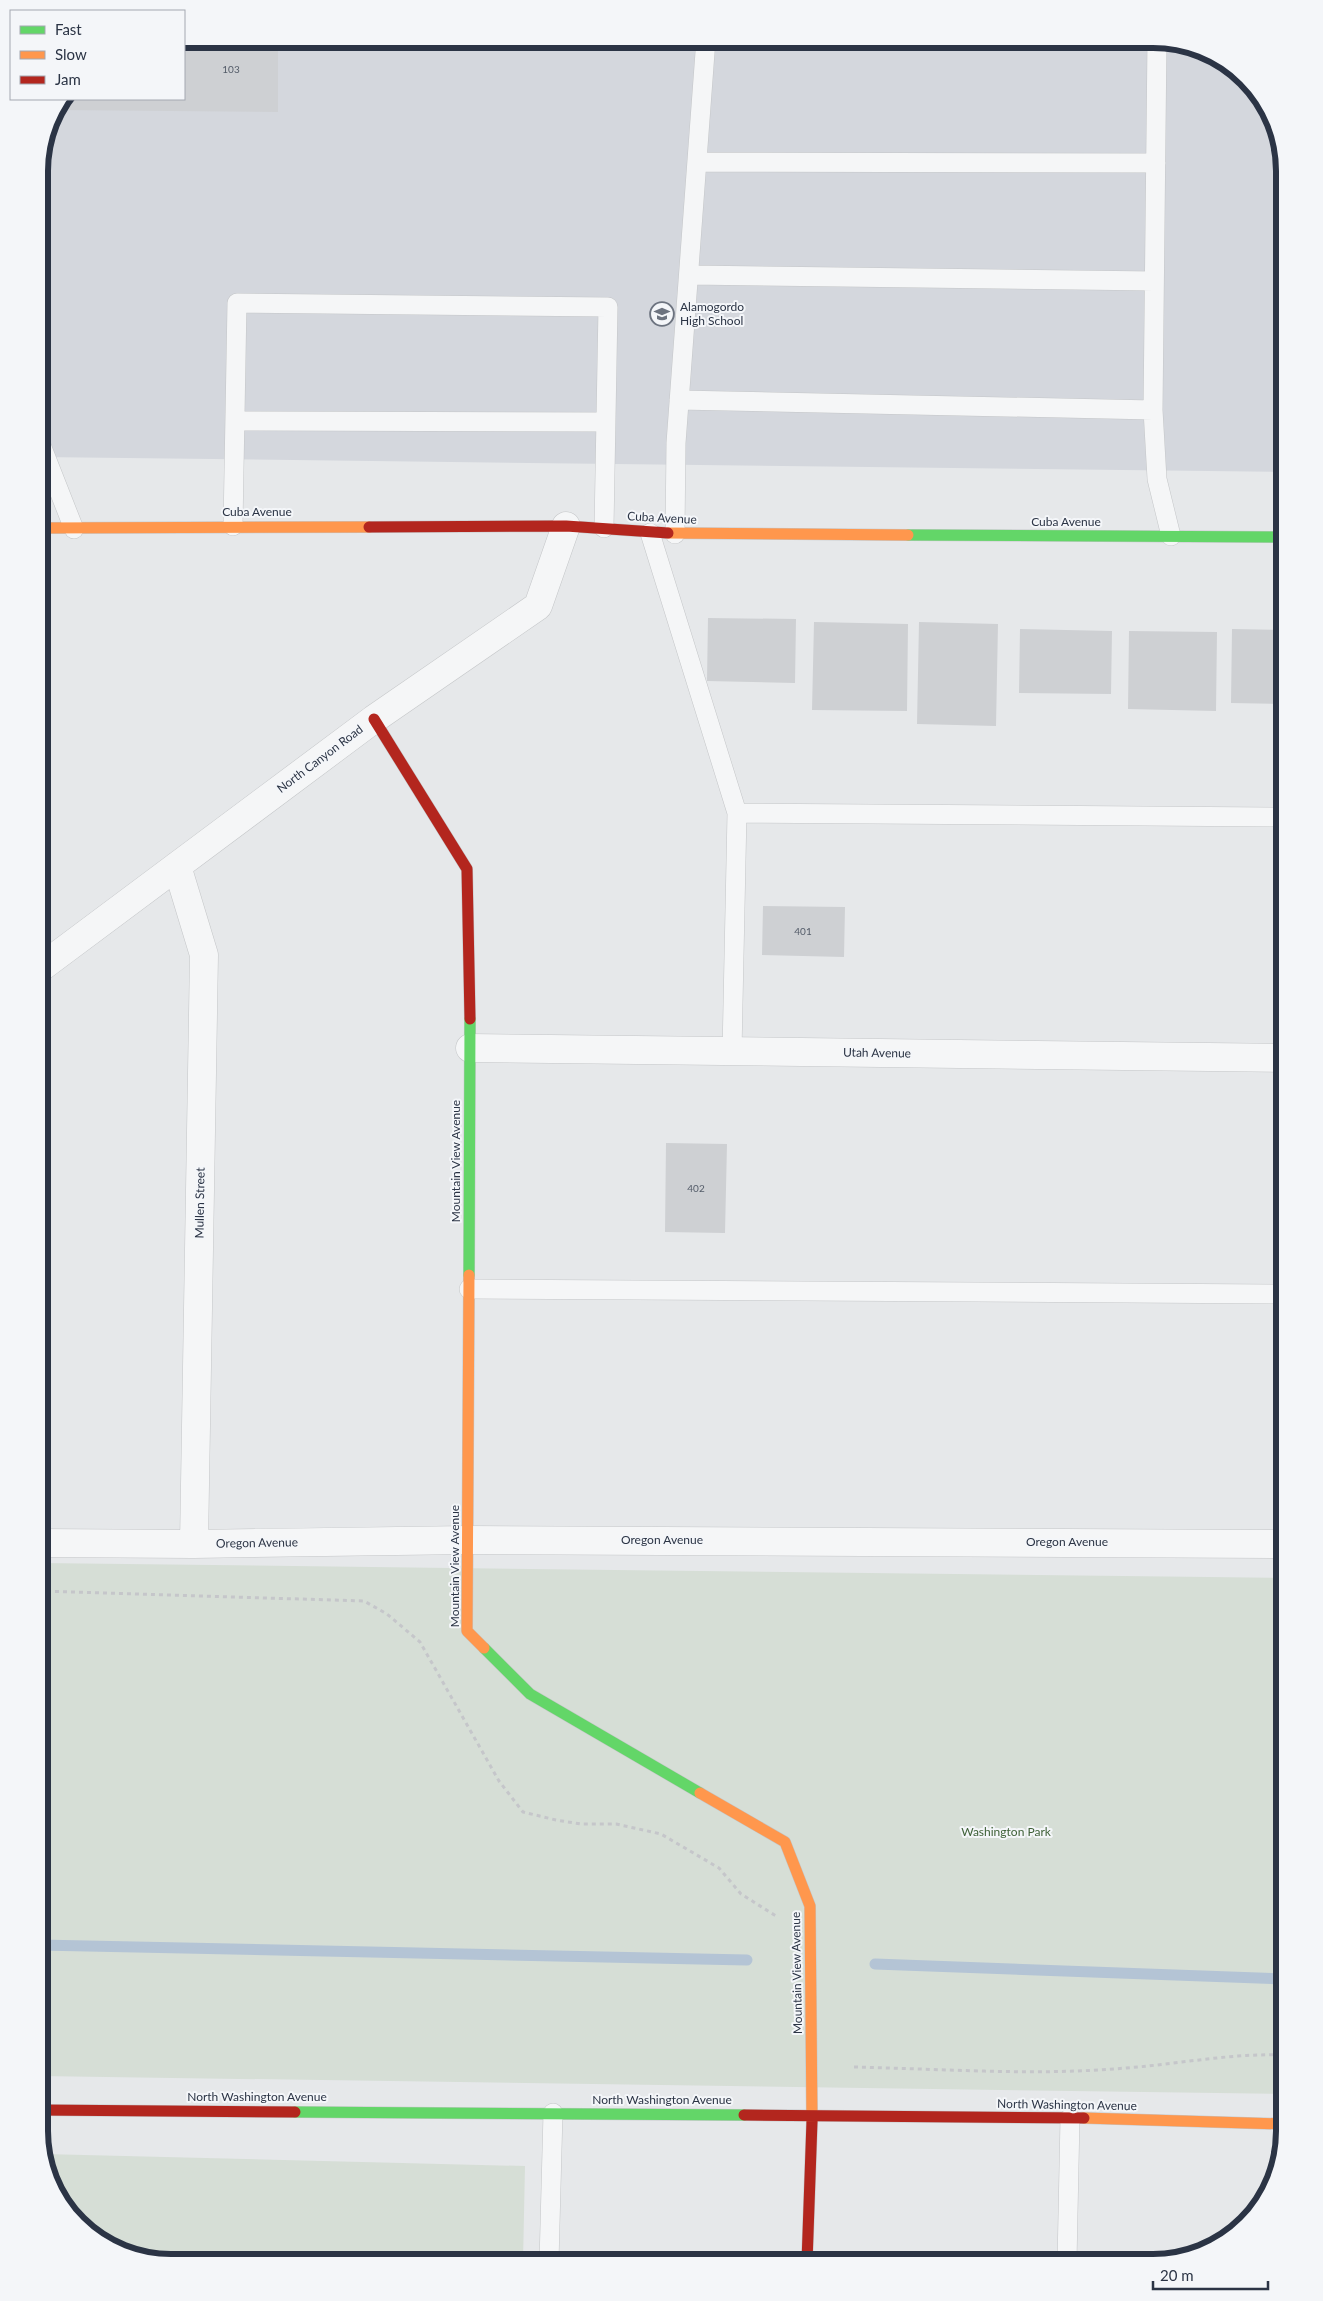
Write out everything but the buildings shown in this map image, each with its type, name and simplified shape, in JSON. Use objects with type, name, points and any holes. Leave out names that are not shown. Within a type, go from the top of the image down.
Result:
[{"type":"street","name":"Cuba Avenue","points":[[48,528],[566,526],[675,534],[1276,537]]},
{"type":"street","name":"North Canyon Road","points":[[48,962],[374,719],[538,606],[566,526]]},
{"type":"street","name":"Mountain View Avenue","points":[[374,719],[467,869],[470,1048],[467,1631],[530,1694],[785,1842],[810,1906],[812,2115],[807,2254]]},
{"type":"street","name":"Mullen Street","points":[[178,866],[204,955],[194,1544]]},
{"type":"street","name":"Utah Avenue","points":[[470,1048],[1276,1058]]},
{"type":"street","name":"Oregon Avenue","points":[[48,1542],[194,1544],[468,1540],[1276,1544]]},
{"type":"street","name":"North Washington Avenue","points":[[48,2110],[812,2115],[1070,2118],[1276,2124]]},
{"type":"lane","points":[[675,534],[676,443],[690,275],[705,48]]},
{"type":"lane","points":[[1157,48],[1152,410],[1157,479],[1171,536]]},
{"type":"lane","points":[[697,162],[1156,163]]},
{"type":"lane","points":[[690,275],[1154,281]]},
{"type":"lane","points":[[233,526],[237,303],[608,307],[604,528]]},
{"type":"lane","points":[[679,400],[1152,410]]},
{"type":"lane","points":[[235,421],[606,422]]},
{"type":"lane","points":[[48,463],[74,529]]},
{"type":"lane","points":[[650,533],[737,813],[732,1052]]},
{"type":"lane","points":[[737,813],[1276,817]]},
{"type":"lane","points":[[469,1289],[1276,1294]]},
{"type":"lane","points":[[549,2253],[553,2113]]},
{"type":"lane","points":[[1067,2254],[1070,2118]]},
{"type":"path","points":[[48,1591],[364,1601],[387,1614],[420,1642],[499,1781],[523,1812],[580,1824],[616,1824],[661,1834],[720,1868],[741,1894],[776,1916]]},
{"type":"path","points":[[854,2067],[1055,2072],[1126,2068],[1260,2054],[1276,2055]]},
{"type":"shaded area","name":"Alamogordo High School","points":[[185,48],[1161,48],[1192,54],[1221,68],[1245,89],[1263,116],[1271,139],[1276,170],[1276,472],[48,457],[48,162],[52,139],[60,116],[70,100],[185,100]]},
{"type":"green space","name":"Washington Park","points":[[48,1563],[1276,1578],[1276,2094],[48,2076]]},
{"type":"green space","points":[[50,2154],[525,2166],[523,2253],[162,2253],[146,2251],[116,2241],[89,2223],[68,2199],[60,2185]]},
{"type":"waterway","points":[[48,1945],[747,1960]]},
{"type":"waterway","points":[[875,1964],[1276,1979]]},
{"type":"traffic: fast","points":[[908,535],[1276,537]]},
{"type":"traffic: fast","points":[[469,1275],[470,1019]]},
{"type":"traffic: fast","points":[[484,1648],[530,1694],[700,1793]]},
{"type":"traffic: fast","points":[[295,2112],[744,2115]]},
{"type":"traffic: slow","points":[[48,528],[369,527]]},
{"type":"traffic: slow","points":[[668,533],[908,535]]},
{"type":"traffic: slow","points":[[469,1275],[467,1631],[484,1648]]},
{"type":"traffic: slow","points":[[700,1793],[785,1842],[810,1906],[812,2121]]},
{"type":"traffic: slow","points":[[1084,2118],[1276,2124]]},
{"type":"traffic: jam","points":[[369,527],[566,526],[668,533]]},
{"type":"traffic: jam","points":[[374,719],[467,869],[470,1019]]},
{"type":"traffic: jam","points":[[48,2110],[295,2112]]},
{"type":"traffic: jam","points":[[744,2115],[1084,2118]]},
{"type":"traffic: jam","points":[[807,2254],[812,2121]]},
{"type":"place","name":"Alamogordo High School","points":[[662,314]]}]
